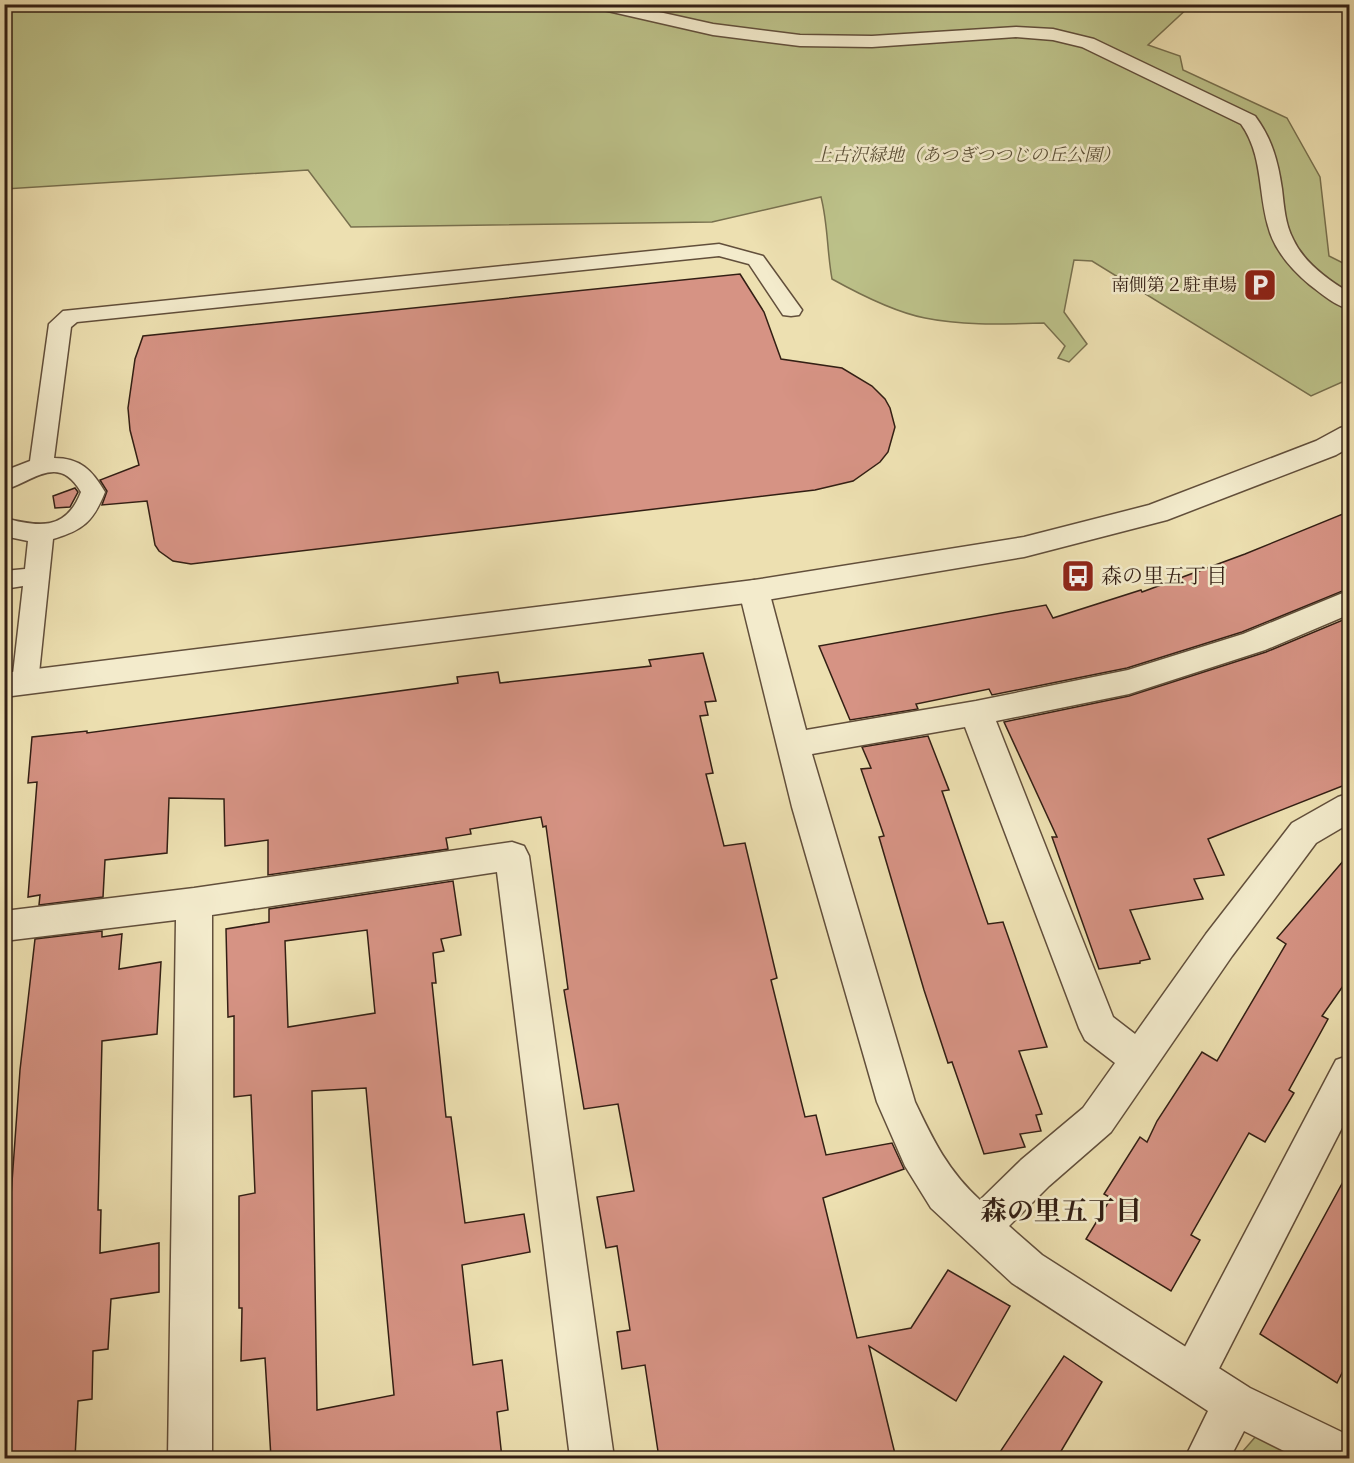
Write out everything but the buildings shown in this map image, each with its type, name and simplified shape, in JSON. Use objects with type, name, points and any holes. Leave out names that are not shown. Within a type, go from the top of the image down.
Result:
[{"type":"street","points":[[15,684],[754,591],[1024,547],[1147,515],[1326,448],[1350,434]]},
{"type":"street","points":[[754,591],[809,807],[896,1102],[919,1153],[945,1195],[1027,1269],[1235,1403],[1338,1455],[1349,1458]]},
{"type":"street","points":[[794,745],[976,713],[1129,682],[1254,642],[1350,601]]},
{"type":"street","points":[[976,713],[1098,1029],[1139,1059]]},
{"type":"street","points":[[979,1228],[1035,1173],[1097,1120],[1220,945],[1304,833],[1350,806]]},
{"type":"street","points":[[4,926],[194,903],[512,856],[592,1458]]},
{"type":"street","points":[[190,1458],[194,903]]},
{"type":"street","points":[[1193,1375],[1350,1072]]},
{"type":"street","points":[[1206,1458],[1235,1403]]},
{"type":"lane","points":[[599,4],[702,27],[797,40],[897,40],[1080,30],[1248,120],[1264,151],[1270,173],[1278,227],[1284,241],[1319,285],[1350,303]]},
{"type":"lane","points":[[41,466],[60,324],[71,316],[719,250],[756,260],[791,310]]},
{"type":"lane","points":[[4,482],[16,474],[41,466],[64,465],[82,473],[93,492],[86,512],[69,526],[41,534],[12,530],[4,526]]},
{"type":"lane","points":[[15,684],[37,576],[41,534]]},
{"type":"lane","points":[[4,580],[37,576]]},
{"type":"green space","name":"上古沢緑地（あつぎつつじの丘公園）","points":[[5,5],[1191,5],[1148,45],[1180,56],[1183,70],[1287,118],[1320,177],[1329,256],[1349,266],[1349,379],[1311,396],[1092,261],[1074,260],[1064,312],[1087,344],[1069,362],[1058,358],[1065,346],[1044,323],[954,322],[925,318],[889,307],[832,279],[821,197],[712,222],[351,227],[308,170],[5,189]]},
{"type":"green space","points":[[1257,1435],[1298,1458],[1237,1458]]},
{"type":"place","name":"南側第２駐車場","points":[[1260,285]]},
{"type":"place","name":"森の里五丁目","points":[[1078,576]]},
{"type":"district","name":"森の里五丁目","points":[[1061,1211]]}]
